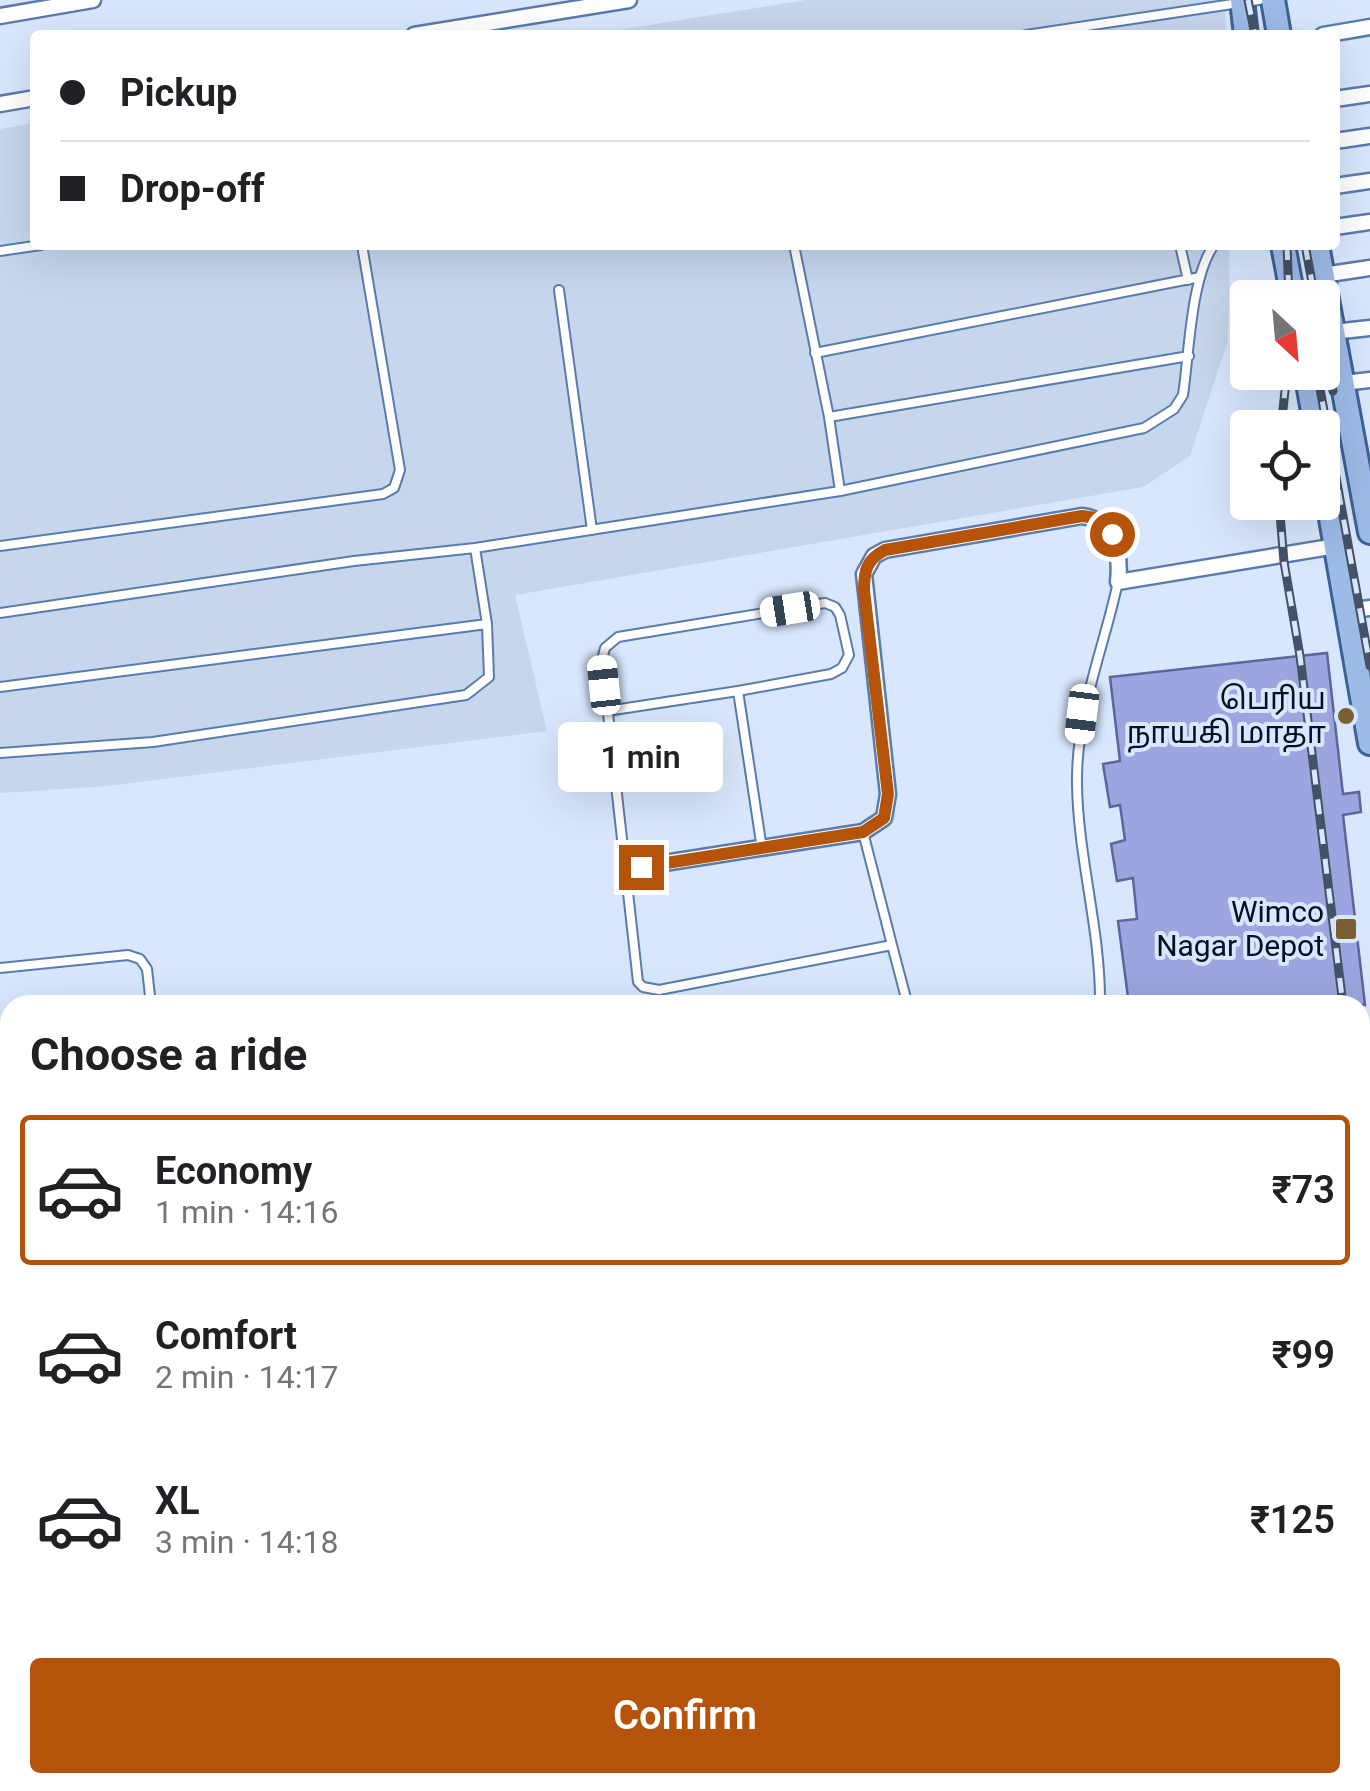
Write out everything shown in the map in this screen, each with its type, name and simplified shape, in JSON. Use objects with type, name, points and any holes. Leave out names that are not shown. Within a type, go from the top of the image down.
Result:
[{"type":"main road","points":[[1273,0],[1278,30]]},
{"type":"main road","points":[[1246,30],[1248,1]]},
{"type":"main road","points":[[1284,250],[1290,280]]},
{"type":"main road","points":[[1318,250],[1324,280]]},
{"type":"main road","points":[[1340,371],[1362,444],[1370,532]]},
{"type":"main road","points":[[1331,520],[1336,546],[1359,610],[1370,743]]},
{"type":"street","points":[[0,16],[93,0]]},
{"type":"street","points":[[443,30],[629,0]]},
{"type":"street","points":[[1340,32],[1370,27]]},
{"type":"street","points":[[1340,99],[1370,94]]},
{"type":"street","points":[[0,104],[30,99]]},
{"type":"street","points":[[1340,141],[1370,136]]},
{"type":"street","points":[[1340,185],[1370,181]]},
{"type":"street","points":[[1340,225],[1370,222]]},
{"type":"street","points":[[1323,275],[1370,268]]},
{"type":"street","points":[[1340,331],[1370,328]]},
{"type":"street","points":[[1342,382],[1370,380]]},
{"type":"street","points":[[626,868],[863,832],[884,818],[888,807],[878,686],[864,591],[864,574],[874,556],[1082,516],[1095,518],[1112,534],[1120,565],[1118,582],[1336,546]]},
{"type":"lane","points":[[1059,30],[1248,1]]},
{"type":"lane","points":[[0,251],[30,247]]},
{"type":"lane","points":[[0,546],[383,494],[394,488],[400,470],[363,250]]},
{"type":"lane","points":[[795,250],[840,491]]},
{"type":"lane","points":[[1181,250],[1188,280]]},
{"type":"lane","points":[[0,613],[354,561],[474,548],[840,491],[1144,428],[1174,409],[1183,395],[1200,277],[1210,250]]},
{"type":"lane","points":[[814,353],[1200,277]]},
{"type":"lane","points":[[559,290],[592,530]]},
{"type":"lane","points":[[829,416],[1188,356]]},
{"type":"lane","points":[[0,753],[153,742],[466,695],[488,676],[487,624],[474,548]]},
{"type":"lane","points":[[1100,995],[1100,968],[1079,815],[1078,749],[1082,714],[1118,582]]},
{"type":"lane","points":[[607,711],[831,674],[842,668],[849,655],[835,607],[824,603],[618,637],[605,648],[602,660],[607,711],[626,868],[635,975],[642,987],[650,990],[892,945]]},
{"type":"lane","points":[[0,687],[487,624]]},
{"type":"lane","points":[[738,692],[762,850]]},
{"type":"lane","points":[[863,832],[905,995]]},
{"type":"lane","points":[[0,968],[128,955],[140,959],[147,969],[151,995]]},
{"type":"shaded area","points":[[806,0],[1225,0],[1226,30],[618,30]]},
{"type":"shaded area","points":[[30,124],[30,250],[1230,250],[1228,340],[1190,456],[1143,487],[515,595],[547,731],[108,786],[0,793],[0,129]]},
{"type":"building","points":[[1327,653],[1343,794],[1359,792],[1361,812],[1343,815],[1364,995],[1128,995],[1118,921],[1137,919],[1133,878],[1117,881],[1111,844],[1125,840],[1120,805],[1110,807],[1103,764],[1120,761],[1110,677]]},
{"type":"railway","points":[[1248,0],[1254,30]]},
{"type":"railway","points":[[1287,250],[1288,280]]},
{"type":"railway","points":[[1306,250],[1312,280]]},
{"type":"railway","points":[[1283,410],[1285,390]]},
{"type":"railway","points":[[1320,390],[1370,666]]},
{"type":"railway","points":[[1280,520],[1342,995]]},
{"type":"place","name":"பெரிய நாயகி மாதா","points":[[1346,716]]},
{"type":"place","name":"Wimco Nagar Depot","points":[[1346,929]]},
{"type":"route","points":[[641,867],[863,832],[884,818],[888,794],[864,591],[866,566],[874,556],[885,550],[1082,516],[1095,518],[1112,534]]}]
